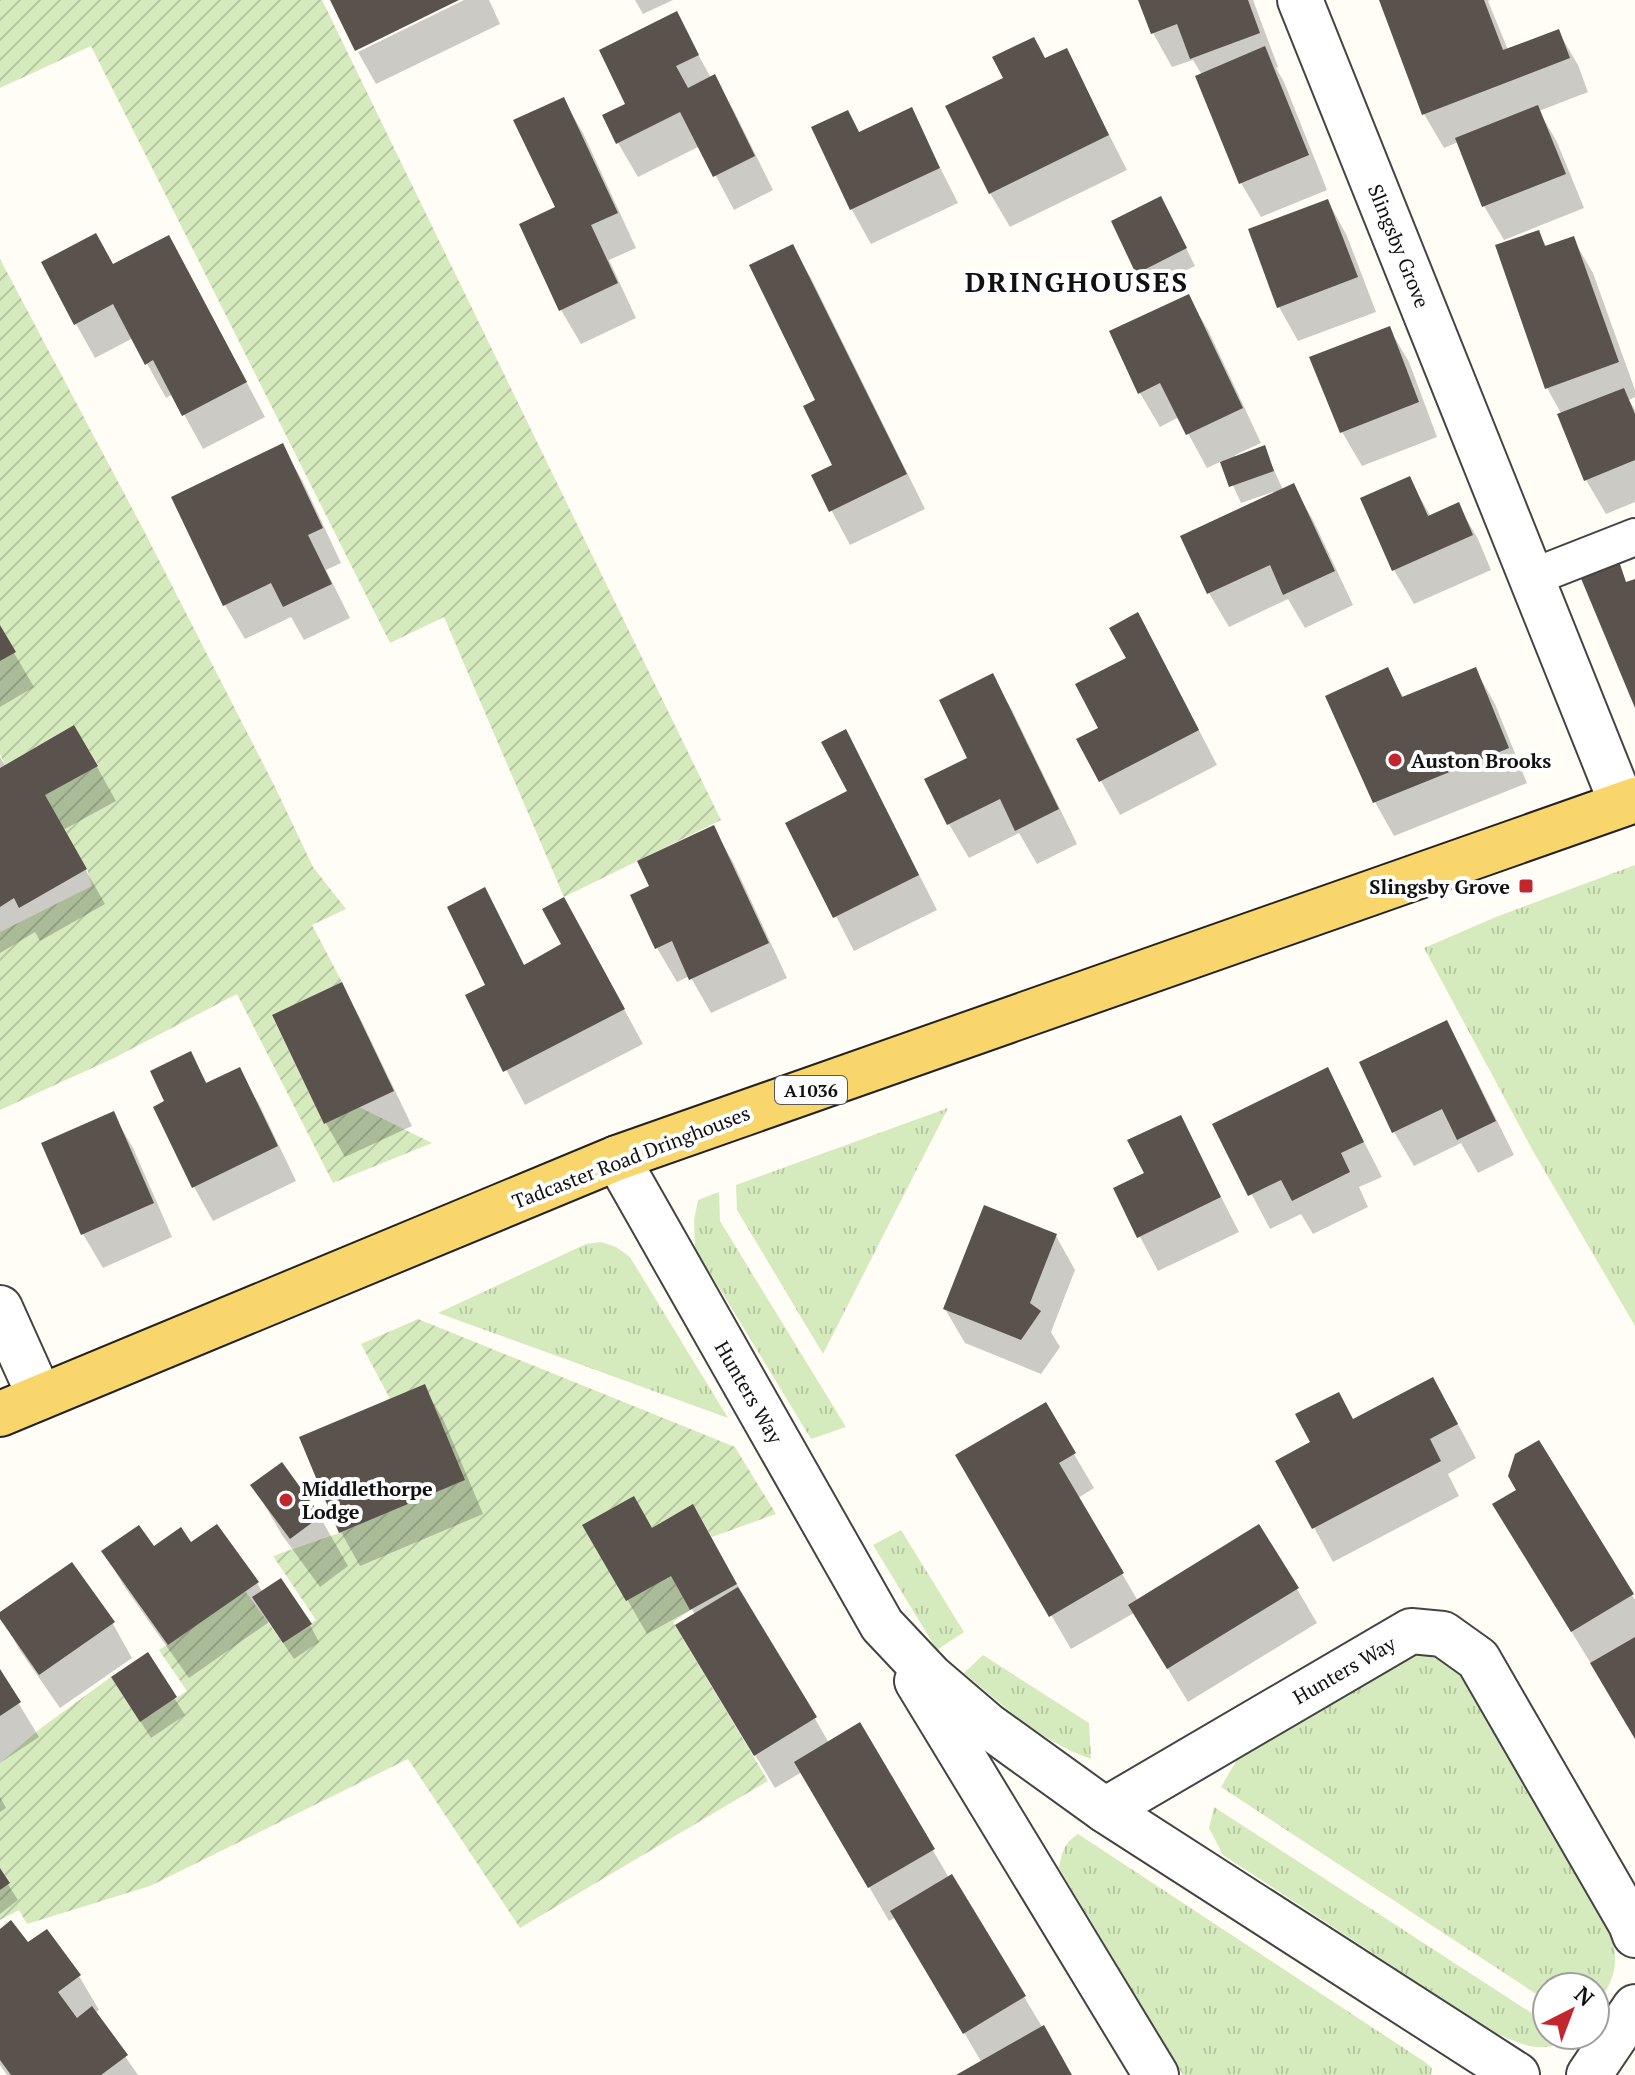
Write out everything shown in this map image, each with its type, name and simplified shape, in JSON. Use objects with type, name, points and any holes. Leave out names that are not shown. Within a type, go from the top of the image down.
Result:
[{"type":"main road","name":"Tadcaster Road Dringhouses","points":[[0,1414],[617,1158],[1628,802]]},
{"type":"street","name":"Slingsby Grove","points":[[1300,0],[1533,577],[1628,802]]},
{"type":"street","name":"Hunters Way","points":[[617,1158],[882,1625],[1156,2075]]},
{"type":"street","points":[[0,1308],[40,1397]]},
{"type":"street","name":"Hunters Way","points":[[882,1625],[931,1677],[987,1725],[1105,1810],[1508,2073]]},
{"type":"street","name":"Hunters Way","points":[[1105,1810],[1411,1631],[1443,1634],[1478,1659],[1635,1935]]},
{"type":"street","points":[[1589,2075],[1635,2007]]},
{"type":"lane","points":[[1533,577],[1635,537]]},
{"type":"green space","points":[[0,0],[322,0],[721,820],[564,897],[444,617],[390,643],[91,46],[0,88]]},
{"type":"green space","points":[[0,259],[142,527],[313,867],[346,909],[312,925],[342,982],[272,1016],[324,1124],[359,1107],[432,1143],[333,1183],[237,994],[112,1059],[0,1110],[0,932],[92,886],[87,869],[45,795],[98,765],[74,725],[5,765],[0,754],[0,661],[15,651],[0,625]]},
{"type":"green space","points":[[1635,865],[1635,1326],[1533,1151],[1424,948],[1496,917]]},
{"type":"green space","points":[[948,1108],[823,1354],[737,1210],[736,1185]]},
{"type":"green space","points":[[719,1192],[720,1221],[846,1427],[811,1439],[695,1248],[694,1220],[698,1200]]},
{"type":"green space","points":[[601,1242],[616,1247],[630,1257],[728,1418],[438,1313],[586,1244]]},
{"type":"green space","points":[[418,1319],[735,1447],[776,1514],[712,1537],[693,1505],[671,1576],[690,1610],[673,1622],[768,1781],[520,1928],[408,1759],[150,1886],[27,1924],[19,1910],[0,1920],[0,1890],[10,1882],[0,1868],[0,1763],[41,1728],[111,1677],[140,1722],[187,1691],[159,1650],[245,1591],[283,1643],[316,1620],[273,1556],[339,1533],[465,1480],[390,1399],[361,1344]]},
{"type":"green space","points":[[901,1530],[964,1632],[937,1650],[873,1545]]},
{"type":"green space","points":[[1424,1650],[1463,1668],[1607,1916],[1615,1955],[1611,1979],[1611,1971],[1531,1971],[1531,1990],[1221,1787],[1238,1758],[1254,1741],[1404,1653]]},
{"type":"green space","points":[[983,1655],[1089,1723],[1091,1759],[1039,1733],[964,1673]]},
{"type":"green space","points":[[1214,1807],[1531,2013],[1531,2046],[1493,2032],[1223,1855],[1209,1828]]},
{"type":"green space","points":[[1078,1834],[1425,2062],[1432,2068],[1431,2075],[1183,2075],[1059,1868],[1064,1848]]},
{"type":"building","points":[[330,0],[459,0],[355,51]]},
{"type":"building","points":[[1138,0],[1248,0],[1260,33],[1190,59],[1177,24],[1151,34]]},
{"type":"building","points":[[1379,0],[1484,0],[1503,50],[1559,29],[1570,58],[1422,115]]},
{"type":"building","points":[[677,11],[699,55],[676,66],[688,88],[715,74],[755,156],[713,177],[680,112],[616,144],[602,115],[625,104],[599,50]]},
{"type":"building","points":[[1034,37],[1045,58],[1067,48],[1109,135],[989,194],[945,106],[1003,78],[992,57]]},
{"type":"building","points":[[1265,46],[1309,155],[1239,184],[1195,76]]},
{"type":"building","points":[[564,97],[618,213],[591,225],[618,283],[559,311],[519,224],[555,207],[513,120]]},
{"type":"building","points":[[1538,105],[1566,174],[1482,207],[1455,138]]},
{"type":"building","points":[[912,107],[940,168],[850,210],[811,127],[848,110],[859,132]]},
{"type":"building","points":[[1161,196],[1187,248],[1136,274],[1111,221]]},
{"type":"building","points":[[1328,199],[1358,277],[1277,308],[1248,229]]},
{"type":"building","points":[[1539,230],[1545,246],[1574,236],[1619,362],[1545,389],[1495,245]]},
{"type":"building","points":[[96,233],[113,264],[169,235],[247,382],[182,416],[153,360],[145,365],[113,304],[74,325],[41,262]]},
{"type":"building","points":[[793,244],[907,474],[829,512],[811,475],[832,465],[803,406],[815,400],[749,265]]},
{"type":"building","points":[[1189,294],[1243,408],[1186,435],[1160,383],[1138,394],[1109,331]]},
{"type":"building","points":[[1390,326],[1419,402],[1340,433],[1309,357]]},
{"type":"building","points":[[1624,388],[1635,414],[1635,460],[1584,481],[1557,414]]},
{"type":"building","points":[[283,443],[323,528],[308,535],[332,584],[283,607],[271,583],[223,606],[171,497]]},
{"type":"building","points":[[1265,445],[1274,471],[1229,487],[1220,462]]},
{"type":"building","points":[[1410,476],[1428,516],[1459,502],[1473,535],[1392,571],[1360,498]]},
{"type":"building","points":[[1294,483],[1335,571],[1283,595],[1270,565],[1207,594],[1180,536]]},
{"type":"building","points":[[1619,561],[1626,582],[1635,579],[1635,708],[1580,576]]},
{"type":"building","points":[[1138,612],[1199,730],[1099,782],[1076,739],[1098,728],[1075,684],[1126,658],[1109,628]]},
{"type":"building","points":[[0,625],[16,652],[0,661]]},
{"type":"building","points":[[1388,667],[1402,697],[1476,667],[1509,748],[1373,803],[1325,696]]},
{"type":"building","points":[[993,673],[1059,809],[1015,831],[1000,799],[947,825],[924,779],[967,758],[939,700]]},
{"type":"building","points":[[74,725],[98,766],[45,795],[87,869],[19,908],[14,898],[0,907],[0,768]]},
{"type":"building","points":[[846,729],[919,875],[833,918],[785,823],[847,791],[821,742]]},
{"type":"building","points":[[714,825],[769,943],[689,980],[672,941],[655,949],[630,895],[649,886],[637,861]]},
{"type":"building","points":[[485,887],[524,965],[561,944],[542,909],[564,897],[625,1009],[503,1072],[465,995],[485,985],[447,907]]},
{"type":"building","points":[[342,982],[394,1091],[324,1124],[272,1015]]},
{"type":"building","points":[[1447,1020],[1496,1121],[1457,1140],[1442,1109],[1392,1133],[1359,1062]]},
{"type":"building","points":[[191,1051],[206,1083],[240,1067],[278,1146],[192,1188],[153,1107],[164,1101],[150,1071]]},
{"type":"building","points":[[1328,1067],[1364,1142],[1341,1153],[1350,1172],[1292,1201],[1281,1180],[1248,1196],[1212,1124]]},
{"type":"building","points":[[114,1111],[154,1203],[81,1235],[41,1143]]},
{"type":"building","points":[[1181,1115],[1221,1197],[1137,1238],[1113,1188],[1144,1173],[1127,1140]]},
{"type":"building","points":[[984,1205],[1057,1234],[1030,1303],[1041,1311],[1021,1340],[943,1309]]},
{"type":"building","points":[[1433,1377],[1458,1424],[1430,1439],[1441,1461],[1312,1529],[1275,1461],[1310,1442],[1295,1414],[1339,1392],[1353,1419]]},
{"type":"building","points":[[425,1384],[465,1480],[339,1533],[299,1437]]},
{"type":"building","points":[[1046,1402],[1076,1453],[1059,1463],[1124,1573],[1049,1617],[955,1455]]},
{"type":"building","points":[[1539,1440],[1634,1594],[1571,1632],[1492,1504],[1516,1490],[1508,1476],[1515,1454]]},
{"type":"building","name":"Middlethorpe Lodge","points":[[282,1462],[321,1516],[290,1539],[250,1485]]},
{"type":"building","points":[[634,1496],[652,1528],[693,1504],[737,1584],[690,1610],[671,1576],[626,1601],[582,1525]]},
{"type":"building","points":[[217,1524],[259,1582],[168,1645],[101,1551],[139,1525],[154,1546],[181,1527],[191,1542]]},
{"type":"building","points":[[1259,1524],[1299,1588],[1167,1669],[1128,1605]]},
{"type":"building","points":[[72,1562],[115,1622],[39,1675],[0,1619],[0,1612]]},
{"type":"building","points":[[281,1578],[312,1624],[283,1643],[252,1597]]},
{"type":"building","points":[[738,1587],[817,1717],[754,1756],[675,1625]]},
{"type":"building","points":[[1635,1637],[1635,1739],[1590,1663]]},
{"type":"building","points":[[148,1652],[177,1697],[140,1722],[111,1677]]},
{"type":"building","points":[[0,1669],[21,1702],[0,1716]]},
{"type":"building","points":[[860,1722],[935,1849],[868,1888],[794,1762]]},
{"type":"building","points":[[0,1868],[10,1883],[0,1890]]},
{"type":"building","points":[[952,1874],[1026,1996],[963,2034],[890,1911]]},
{"type":"building","points":[[11,1920],[28,1942],[47,1929],[81,1975],[58,1992],[77,2018],[92,2006],[128,2055],[101,2075],[11,2075],[0,2060],[0,1929]]},
{"type":"building","points":[[1044,2025],[1072,2075],[956,2075]]},
{"type":"place","name":"Auston Brooks","points":[[1395,760]]},
{"type":"place","name":"Slingsby Grove","points":[[1526,886]]},
{"type":"place","name":"Middlethorpe Lodge","points":[[286,1500]]},
{"type":"district","name":"DRINGHOUSES","points":[[1077,281]]}]
